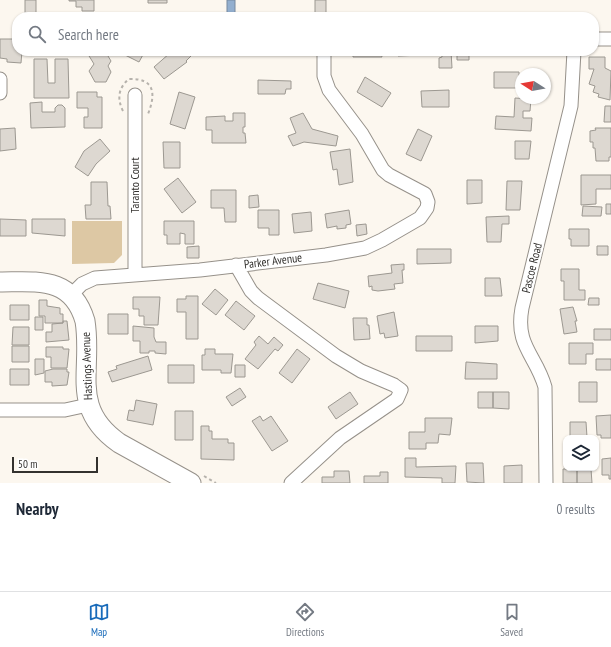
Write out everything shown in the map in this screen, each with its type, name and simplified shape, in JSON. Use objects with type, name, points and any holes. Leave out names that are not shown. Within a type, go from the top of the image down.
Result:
[{"type":"main road","name":"Hastings Avenue","points":[[0,282],[45,282],[59,286],[71,295],[80,309],[85,325],[86,388],[88,405],[95,421],[110,437],[196,479]]},
{"type":"street","points":[[599,39],[611,39]]},
{"type":"street","name":"Parker Avenue","points":[[291,483],[340,438],[397,399],[401,390],[394,385],[361,371],[336,356],[263,302],[251,291],[236,265],[331,254],[365,248],[420,218],[427,208],[428,202],[425,194],[389,175],[383,170],[359,130],[331,93],[324,76],[324,56]]},
{"type":"street","name":"Pascoe Road","points":[[546,483],[545,387],[540,373],[524,347],[520,324],[522,308],[571,106],[574,56]]},
{"type":"street","points":[[0,79],[0,93]]},
{"type":"street","name":"Taranto Court","points":[[135,96],[135,275]]},
{"type":"street","points":[[71,295],[82,284],[90,279],[182,272],[236,265]]},
{"type":"street","points":[[0,410],[65,410],[88,405]]},
{"type":"path","points":[[196,479],[216,483]]},
{"type":"shaded area","points":[[72,221],[122,221],[122,255],[114,263],[72,264]]},
{"type":"water","points":[[227,0],[235,0],[235,12],[227,12]]},
{"type":"building","points":[[25,0],[36,0],[36,12],[25,12]]},
{"type":"building","points":[[69,0],[94,0],[94,11],[82,11],[82,7],[76,7],[76,1]]},
{"type":"building","points":[[148,0],[167,0],[167,3],[148,3]]},
{"type":"building","points":[[315,0],[326,0],[326,12],[315,12]]},
{"type":"building","points":[[0,39],[12,39],[12,56],[22,56],[21,63],[7,62],[7,59],[0,58]]},
{"type":"building","points":[[89,56],[108,56],[111,61],[108,66],[111,72],[106,82],[95,82],[89,71],[94,64]]},
{"type":"building","points":[[127,56],[142,56],[139,62]]},
{"type":"building","points":[[167,56],[191,56],[186,61],[187,62],[164,79],[154,67]]},
{"type":"building","points":[[382,56],[382,57],[353,57]]},
{"type":"building","points":[[451,56],[452,68],[439,68],[439,58]]},
{"type":"building","points":[[457,56],[469,56],[469,60],[457,60]]},
{"type":"building","points":[[589,57],[605,57],[605,68],[611,71],[610,100],[598,97],[599,94],[593,92],[595,86],[589,84],[594,69],[589,69]]},
{"type":"building","points":[[34,59],[47,59],[48,83],[55,83],[55,59],[68,59],[69,98],[34,98]]},
{"type":"building","points":[[494,72],[515,72],[515,88],[494,88]]},
{"type":"building","points":[[365,77],[391,93],[382,107],[357,92]]},
{"type":"building","points":[[258,80],[291,81],[291,89],[286,89],[285,94],[258,94]]},
{"type":"building","points":[[449,90],[449,107],[422,107],[421,91]]},
{"type":"building","points":[[77,92],[97,92],[97,97],[102,97],[102,128],[84,128],[84,117],[88,117],[88,108],[77,108]]},
{"type":"building","points":[[179,92],[195,97],[185,129],[170,124]]},
{"type":"building","points":[[515,98],[515,104],[531,104],[530,111],[523,111],[523,118],[532,118],[531,131],[495,129],[496,116],[514,117]]},
{"type":"building","points":[[42,102],[42,112],[55,112],[55,108],[58,105],[62,105],[65,108],[65,127],[31,128],[30,103]]},
{"type":"building","points":[[605,106],[611,106],[611,122],[604,122]]},
{"type":"building","points":[[233,113],[245,113],[245,127],[243,127],[243,133],[245,133],[246,143],[212,143],[212,130],[206,130],[206,117],[225,116],[225,121],[233,121]]},
{"type":"building","points":[[303,113],[312,129],[338,136],[336,146],[304,142],[293,146],[288,136],[296,133],[290,118]]},
{"type":"building","points":[[15,128],[16,149],[0,151],[0,129]]},
{"type":"building","points":[[595,128],[611,128],[611,157],[609,157],[609,161],[596,161],[595,148],[593,148],[593,142],[590,142],[590,131],[596,130]]},
{"type":"building","points":[[418,129],[432,136],[421,161],[406,154]]},
{"type":"building","points":[[100,139],[110,151],[96,164],[88,176],[75,167],[84,151]]},
{"type":"building","points":[[515,141],[531,141],[529,159],[515,159]]},
{"type":"building","points":[[163,142],[180,142],[180,168],[164,168]]},
{"type":"building","points":[[350,149],[353,182],[339,185],[337,169],[333,170],[330,152]]},
{"type":"building","points":[[581,175],[611,175],[611,189],[596,189],[596,204],[581,205]]},
{"type":"building","points":[[178,178],[196,202],[182,213],[164,189]]},
{"type":"building","points":[[467,180],[482,180],[482,203],[467,204]]},
{"type":"building","points":[[507,181],[522,181],[520,210],[506,210]]},
{"type":"building","points":[[91,182],[107,182],[108,206],[110,206],[111,219],[86,219],[85,205],[91,205]]},
{"type":"building","points":[[211,190],[236,190],[236,222],[225,222],[224,208],[211,208]]},
{"type":"building","points":[[258,195],[259,207],[249,208],[249,196]]},
{"type":"building","points":[[606,204],[611,204],[611,214],[606,214]]},
{"type":"building","points":[[583,206],[602,207],[601,216],[582,216]]},
{"type":"building","points":[[258,210],[279,210],[279,235],[269,235],[269,228],[258,228]]},
{"type":"building","points":[[349,210],[351,224],[346,225],[346,228],[337,229],[337,226],[327,228],[325,214]]},
{"type":"building","points":[[311,212],[312,231],[294,233],[292,214]]},
{"type":"building","points":[[509,216],[509,224],[502,224],[501,242],[487,242],[486,217]]},
{"type":"building","points":[[0,219],[26,220],[26,236],[0,236]]},
{"type":"building","points":[[32,219],[65,219],[65,236],[32,233]]},
{"type":"building","points":[[164,221],[194,221],[194,244],[185,244],[185,234],[180,233],[180,244],[167,244],[167,235],[164,235]]},
{"type":"building","points":[[366,224],[367,234],[357,236],[356,225]]},
{"type":"building","points":[[569,229],[589,229],[589,246],[571,246]]},
{"type":"building","points":[[199,246],[199,258],[187,258],[187,247]]},
{"type":"building","points":[[597,246],[608,246],[608,255],[597,255]]},
{"type":"building","points":[[417,249],[451,249],[451,263],[417,264]]},
{"type":"building","points":[[404,264],[404,270],[402,270],[403,283],[394,284],[395,289],[378,291],[372,290],[372,286],[369,287],[368,276],[392,273],[391,265]]},
{"type":"building","points":[[561,269],[579,269],[579,290],[585,290],[585,300],[564,300],[564,281],[561,281]]},
{"type":"building","points":[[485,278],[500,278],[502,296],[485,296]]},
{"type":"building","points":[[318,283],[349,291],[345,308],[313,299]]},
{"type":"building","points":[[215,289],[228,300],[216,315],[202,304]]},
{"type":"building","points":[[186,296],[198,296],[198,339],[186,339],[186,312],[177,312],[177,299],[186,299]]},
{"type":"building","points":[[133,297],[160,297],[158,325],[144,325],[144,316],[139,316],[139,309],[133,309]]},
{"type":"building","points":[[589,298],[599,298],[599,305],[588,305]]},
{"type":"building","points":[[39,300],[47,300],[47,306],[60,308],[60,314],[63,314],[63,323],[45,323],[45,316],[39,316]]},
{"type":"building","points":[[236,301],[255,316],[244,330],[225,315]]},
{"type":"building","points":[[10,305],[29,305],[29,320],[10,320]]},
{"type":"building","points":[[573,307],[577,321],[575,321],[577,332],[564,334],[560,309]]},
{"type":"building","points":[[394,312],[398,336],[385,338],[384,333],[380,334],[377,316]]},
{"type":"building","points":[[108,314],[128,314],[128,334],[108,334]]},
{"type":"building","points":[[35,317],[43,317],[43,330],[35,330]]},
{"type":"building","points":[[353,318],[367,318],[370,339],[354,340]]},
{"type":"building","points":[[63,321],[67,321],[69,340],[46,342],[46,332],[52,332],[52,324],[63,323]]},
{"type":"building","points":[[133,326],[154,328],[154,337],[156,342],[166,342],[166,354],[155,353],[155,351],[140,353],[140,341],[133,341]]},
{"type":"building","points":[[475,326],[498,326],[498,341],[475,343]]},
{"type":"building","points":[[13,327],[29,327],[29,345],[12,345]]},
{"type":"building","points":[[594,329],[611,329],[611,340],[594,340]]},
{"type":"building","points":[[259,336],[268,344],[274,337],[283,345],[278,351],[275,349],[258,369],[245,359],[256,345],[254,342]]},
{"type":"building","points":[[416,336],[452,336],[452,351],[416,351]]},
{"type":"building","points":[[569,343],[593,343],[593,354],[586,354],[586,364],[569,364]]},
{"type":"building","points":[[12,346],[29,346],[29,362],[12,362]]},
{"type":"building","points":[[46,347],[63,347],[63,349],[69,349],[67,368],[51,368],[51,357],[46,357]]},
{"type":"building","points":[[205,349],[215,349],[215,354],[233,354],[231,373],[221,373],[221,370],[202,370],[202,355],[205,355]]},
{"type":"building","points":[[297,349],[310,359],[292,383],[279,373]]},
{"type":"building","points":[[148,356],[152,370],[112,382],[108,372],[117,369],[116,366]]},
{"type":"building","points":[[35,359],[44,359],[44,373],[35,375]]},
{"type":"building","points":[[596,359],[611,359],[611,370],[596,370]]},
{"type":"building","points":[[466,362],[497,364],[497,379],[465,379]]},
{"type":"building","points":[[168,365],[194,365],[194,383],[168,383]]},
{"type":"building","points":[[235,365],[245,365],[245,377],[235,377]]},
{"type":"building","points":[[10,369],[29,369],[29,385],[10,385]]},
{"type":"building","points":[[53,369],[67,369],[67,372],[69,372],[67,385],[52,386],[52,382],[45,382],[45,371]]},
{"type":"building","points":[[579,382],[597,382],[597,402],[579,402]]},
{"type":"building","points":[[240,388],[246,397],[232,406],[226,397]]},
{"type":"building","points":[[350,392],[358,404],[336,419],[328,407]]},
{"type":"building","points":[[478,392],[493,392],[493,408],[478,408]]},
{"type":"building","points":[[493,392],[509,392],[509,409],[493,408]]},
{"type":"building","points":[[136,400],[157,404],[153,425],[127,420],[129,410],[134,411]]},
{"type":"building","points":[[175,411],[193,411],[193,440],[175,440]]},
{"type":"building","points":[[611,415],[611,438],[601,438],[601,435],[597,435],[596,416]]},
{"type":"building","points":[[260,416],[263,421],[271,416],[288,441],[272,451],[252,421]]},
{"type":"building","points":[[425,418],[452,418],[450,435],[439,434],[438,443],[426,443],[426,449],[409,449],[409,432],[425,432]]},
{"type":"building","points":[[570,422],[586,422],[587,435],[570,435]]},
{"type":"building","points":[[201,426],[209,426],[209,431],[212,431],[212,439],[228,439],[228,443],[234,443],[234,460],[201,459]]},
{"type":"building","points":[[405,458],[416,458],[416,467],[456,466],[455,483],[442,483],[442,478],[405,477]]},
{"type":"building","points":[[611,458],[611,479],[609,479],[609,475],[602,475],[602,459]]},
{"type":"building","points":[[466,463],[483,463],[484,483],[467,482]]},
{"type":"building","points":[[522,465],[522,483],[504,483],[504,466]]},
{"type":"building","points":[[334,471],[349,471],[350,483],[322,483],[322,477],[334,477]]},
{"type":"building","points":[[563,471],[577,471],[577,483],[563,483]]},
{"type":"building","points":[[577,471],[591,471],[592,483],[577,483]]},
{"type":"building","points":[[380,472],[388,472],[388,483],[364,483],[364,476],[380,476]]}]
